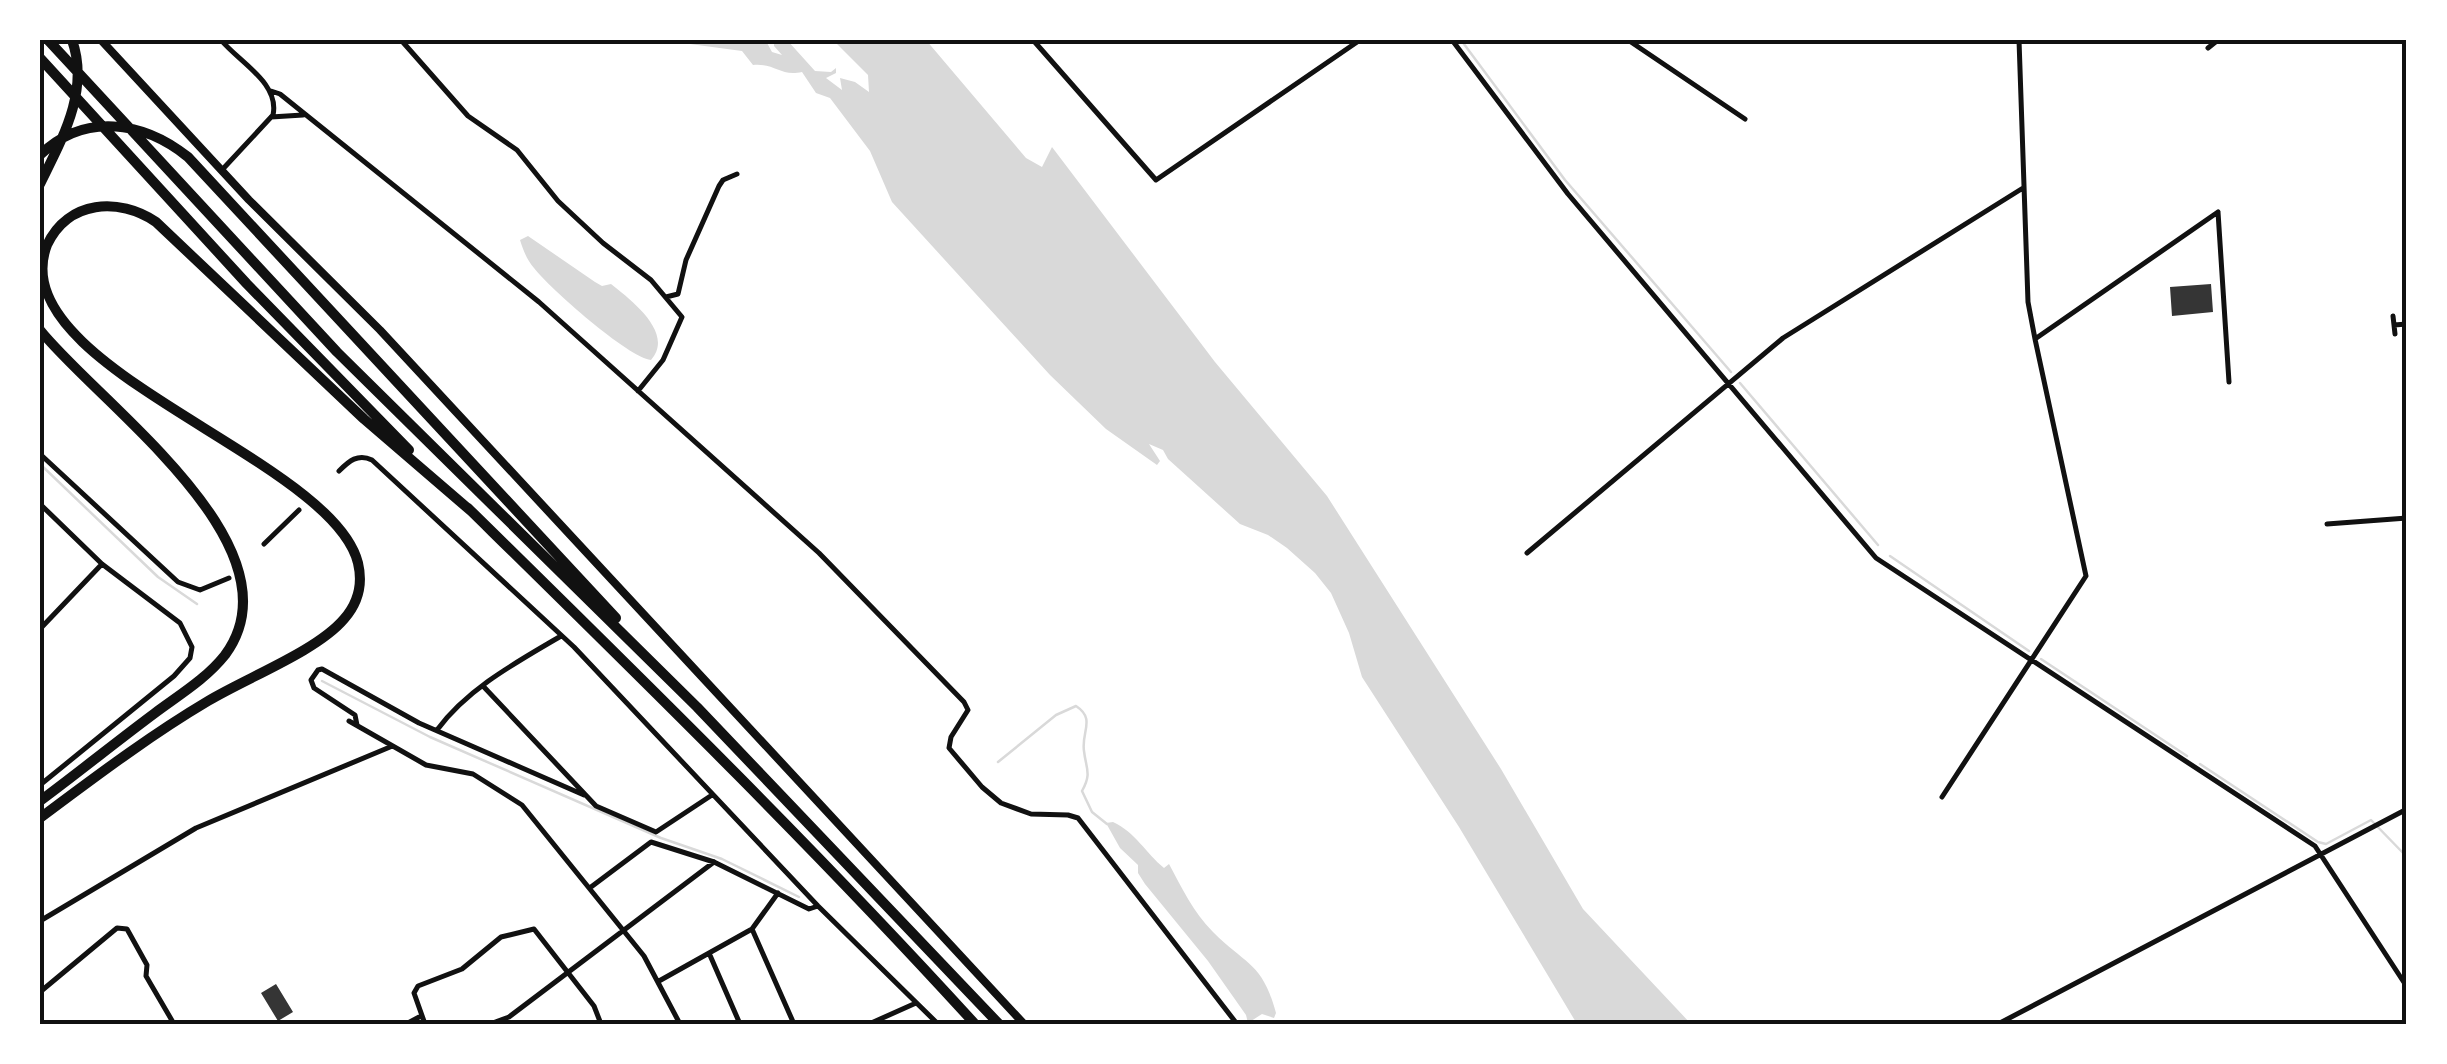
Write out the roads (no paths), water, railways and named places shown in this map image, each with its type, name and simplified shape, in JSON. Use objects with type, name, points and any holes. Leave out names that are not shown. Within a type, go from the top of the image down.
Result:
[{"type":"highway","points":[[48,40],[349,365],[697,706]]},
{"type":"highway","points":[[40,184],[77,91],[78,67],[72,40]]},
{"type":"highway","points":[[40,58],[248,284],[471,511],[676,710],[975,1024]]},
{"type":"highway","points":[[40,156],[67,136],[113,125],[140,129],[177,148],[212,180],[697,706],[999,1024]]},
{"type":"highway","points":[[74,340],[45,296],[41,278],[45,250],[55,232],[82,211],[104,206],[136,210],[166,230],[364,419],[471,511]]},
{"type":"highway","points":[[40,302],[74,340],[111,370],[273,475],[321,512],[351,545],[360,582],[352,609],[329,634],[182,718],[40,818]]},
{"type":"highway","points":[[40,330],[205,504],[235,563],[243,606],[233,642],[208,673],[40,801]]},
{"type":"street","points":[[101,40],[222,171],[380,330],[1024,1024]]},
{"type":"street","points":[[221,40],[271,91],[280,94],[538,302],[818,553],[956,692],[968,710],[951,737],[949,748],[993,798],[1030,814],[1068,815],[1083,824],[1237,1024]]},
{"type":"street","points":[[400,40],[468,116],[516,150],[558,201],[666,297],[682,317],[663,360],[638,391]]},
{"type":"street","points":[[1033,40],[1156,180],[1360,40]]},
{"type":"street","points":[[1452,40],[1558,180],[1876,558],[2322,853],[2407,987]]},
{"type":"street","points":[[1942,797],[2086,576],[2028,302],[2019,40]]},
{"type":"street","points":[[2208,48],[2218,40]]},
{"type":"street","points":[[1632,41],[1745,120]]},
{"type":"street","points":[[222,171],[271,117],[275,106],[271,91]]},
{"type":"street","points":[[271,117],[305,115]]},
{"type":"street","points":[[666,297],[678,294],[686,260],[719,186],[737,174]]},
{"type":"street","points":[[1526,552],[1783,338],[2023,188]]},
{"type":"street","points":[[2036,339],[2218,212],[2229,382]]},
{"type":"street","points":[[2393,316],[2395,334]]},
{"type":"street","points":[[2394,324],[2407,324]]},
{"type":"street","points":[[40,454],[178,582],[200,590],[229,578]]},
{"type":"street","points":[[340,471],[355,458],[372,460],[561,636],[818,906],[938,1024]]},
{"type":"street","points":[[40,504],[102,564],[180,624],[192,647],[190,658],[174,676],[40,784]]},
{"type":"street","points":[[264,544],[299,510]]},
{"type":"street","points":[[2326,524],[2407,518]]},
{"type":"street","points":[[40,629],[102,564]]},
{"type":"street","points":[[437,730],[447,716],[482,686],[561,636]]},
{"type":"street","points":[[358,726],[355,714],[314,688],[311,680],[318,670],[437,730],[584,795]]},
{"type":"street","points":[[482,686],[596,806],[656,832],[712,795]]},
{"type":"street","points":[[349,721],[426,765],[473,774],[522,805],[625,930],[659,982],[680,1024]]},
{"type":"street","points":[[40,921],[196,828],[392,746]]},
{"type":"street","points":[[1998,1024],[2407,809]]},
{"type":"street","points":[[590,887],[651,842],[714,862],[809,908],[818,906]]},
{"type":"street","points":[[490,1024],[509,1016],[714,862]]},
{"type":"street","points":[[659,982],[752,929],[778,893]]},
{"type":"street","points":[[41,988],[117,928],[127,929],[147,964],[146,976],[174,1024]]},
{"type":"street","points":[[425,1024],[414,993],[418,986],[462,969],[501,937],[534,929],[594,1006],[601,1024]]},
{"type":"street","points":[[752,929],[794,1024]]},
{"type":"street","points":[[710,953],[740,1024]]},
{"type":"street","points":[[869,1024],[916,1003]]},
{"type":"street","points":[[406,1024],[422,1016]]},
{"type":"waterway","points":[[1461,40],[1565,180],[1731,372]]},
{"type":"waterway","points":[[1740,383],[1878,545]]},
{"type":"waterway","points":[[40,464],[158,577],[197,604]]},
{"type":"waterway","points":[[1890,556],[2029,651]]},
{"type":"waterway","points":[[2041,659],[2187,756]]},
{"type":"waterway","points":[[322,681],[430,737],[661,838],[722,859],[799,897]]},
{"type":"waterway","points":[[998,762],[1056,715],[1076,706],[1087,721],[1084,744],[1088,775],[1082,791],[1092,812],[1107,824]]},
{"type":"waterway","points":[[2200,764],[2318,842],[2326,844],[2371,820],[2407,857]]}]
